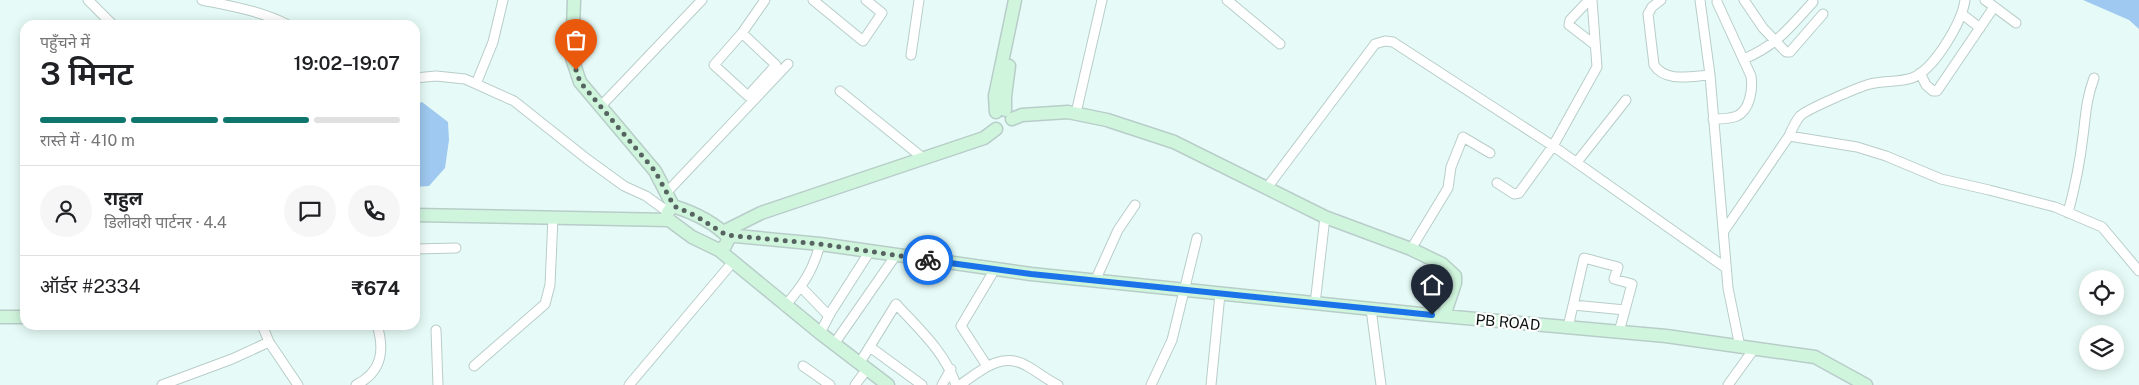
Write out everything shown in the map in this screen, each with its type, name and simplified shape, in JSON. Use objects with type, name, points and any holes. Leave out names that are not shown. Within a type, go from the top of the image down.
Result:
[{"type":"street","points":[[88,0],[108,20]]},
{"type":"street","points":[[202,0],[250,11],[278,20]]},
{"type":"street","points":[[476,84],[493,42],[504,0]]},
{"type":"street","points":[[574,0],[572,58],[580,82],[655,171],[666,192],[670,213]]},
{"type":"street","points":[[601,106],[699,3],[688,0]]},
{"type":"street","points":[[742,33],[776,65],[748,96],[714,65],[742,33],[765,0]]},
{"type":"street","points":[[818,1],[863,41],[882,13],[866,0]]},
{"type":"street","points":[[911,55],[919,0]]},
{"type":"street","points":[[725,233],[762,213],[984,138],[996,129],[1008,128],[1004,114],[995,96],[1015,0]]},
{"type":"street","points":[[1004,114],[1004,96],[1022,0]]},
{"type":"street","points":[[1076,113],[1102,0]]},
{"type":"street","points":[[1227,0],[1280,44]]},
{"type":"street","points":[[1591,0],[1570,20],[1569,25],[1595,45]]},
{"type":"street","points":[[1498,183],[1514,194],[1519,193],[1553,146],[1594,73],[1597,67],[1591,0]]},
{"type":"street","points":[[1660,0],[1652,7],[1648,14],[1654,65],[1658,71],[1665,76],[1674,77],[1710,75]]},
{"type":"street","points":[[1700,0],[1710,75],[1728,288],[1740,347]]},
{"type":"street","points":[[1706,0],[1719,1],[1744,59],[1752,84],[1747,106],[1742,113],[1735,117],[1713,119]]},
{"type":"street","points":[[1744,0],[1763,28],[1784,52],[1790,52],[1823,14]]},
{"type":"street","points":[[1724,231],[1802,114],[1871,84],[1912,78],[1920,73],[1956,28],[1965,0]]},
{"type":"street","points":[[1985,0],[2016,23]]},
{"type":"street","points":[[1744,59],[1776,42],[1813,2]]},
{"type":"street","points":[[1920,73],[1926,85],[1933,91],[1937,91],[1994,7]]},
{"type":"street","points":[[1962,14],[1980,28]]},
{"type":"street","points":[[1266,189],[1375,44],[1385,41],[1393,42],[1577,162],[1726,268]]},
{"type":"street","points":[[666,192],[788,64]]},
{"type":"street","points":[[420,78],[436,76],[465,79],[514,101],[624,186],[646,196],[670,213],[692,237],[719,250],[732,263],[785,306],[888,385]]},
{"type":"street","points":[[2068,213],[2076,183],[2084,135],[2086,104],[2094,78]]},
{"type":"street","points":[[840,91],[923,158]]},
{"type":"street","points":[[1577,162],[1626,100]]},
{"type":"street","points":[[996,129],[992,121],[1004,114],[1022,115],[1068,112],[1107,120],[1174,142],[1222,164],[1266,189],[1325,217],[1411,249],[1442,264],[1455,276],[1455,283],[1444,316]]},
{"type":"street","points":[[1789,136],[1857,147],[1886,156],[1941,179],[1989,190],[2068,213],[2102,227],[2139,270]]},
{"type":"street","points":[[1411,249],[1448,188],[1452,167],[1463,137],[1490,153]]},
{"type":"street","points":[[1095,281],[1118,230],[1136,205]]},
{"type":"street","points":[[420,215],[553,217],[670,213],[696,216],[725,233],[729,238],[719,250]]},
{"type":"street","points":[[474,366],[545,304],[550,286],[553,217]]},
{"type":"street","points":[[1315,304],[1325,217]]},
{"type":"street","name":"PB ROAD","points":[[725,233],[1095,281],[1315,304],[1666,336],[1816,357],[1866,385]]},
{"type":"street","points":[[1151,385],[1172,340],[1197,238]]},
{"type":"street","points":[[785,306],[802,287],[815,263],[820,244]]},
{"type":"street","points":[[420,249],[456,248]]},
{"type":"street","points":[[820,333],[870,251]]},
{"type":"street","points":[[834,344],[896,255]]},
{"type":"street","points":[[1568,327],[1584,258],[1618,266],[1614,280],[1632,284],[1618,332]]},
{"type":"street","points":[[629,385],[732,263]]},
{"type":"street","points":[[987,366],[961,326],[995,269]]},
{"type":"street","points":[[802,287],[829,316]]},
{"type":"street","points":[[1211,385],[1220,294]]},
{"type":"street","points":[[855,385],[870,347],[896,304],[943,356],[951,369],[956,385]]},
{"type":"street","points":[[1573,305],[1625,310]]},
{"type":"street","points":[[1371,309],[1380,385]]},
{"type":"street","points":[[0,317],[20,317]]},
{"type":"street","points":[[264,330],[269,342],[298,385]]},
{"type":"street","points":[[356,385],[367,380],[379,360],[381,336],[379,330]]},
{"type":"street","points":[[436,330],[438,385]]},
{"type":"street","points":[[162,385],[232,359],[269,342]]},
{"type":"street","points":[[870,347],[922,385]]},
{"type":"street","points":[[1728,385],[1754,348]]},
{"type":"street","points":[[960,385],[987,366],[1004,360],[1016,361],[1058,385]]},
{"type":"street","points":[[803,366],[830,385]]},
{"type":"street","points":[[942,385],[951,369]]},
{"type":"water","points":[[2083,0],[2139,0],[2139,29],[2129,20]]},
{"type":"water","points":[[422,102],[448,122],[449,140],[445,168],[429,186],[420,187],[420,103]]},
{"type":"way so far","points":[[576,70],[580,82],[655,171],[674,206],[686,210],[726,235],[820,244],[928,260]]},
{"type":"route","points":[[928,260],[1031,274],[1432,315]]}]
